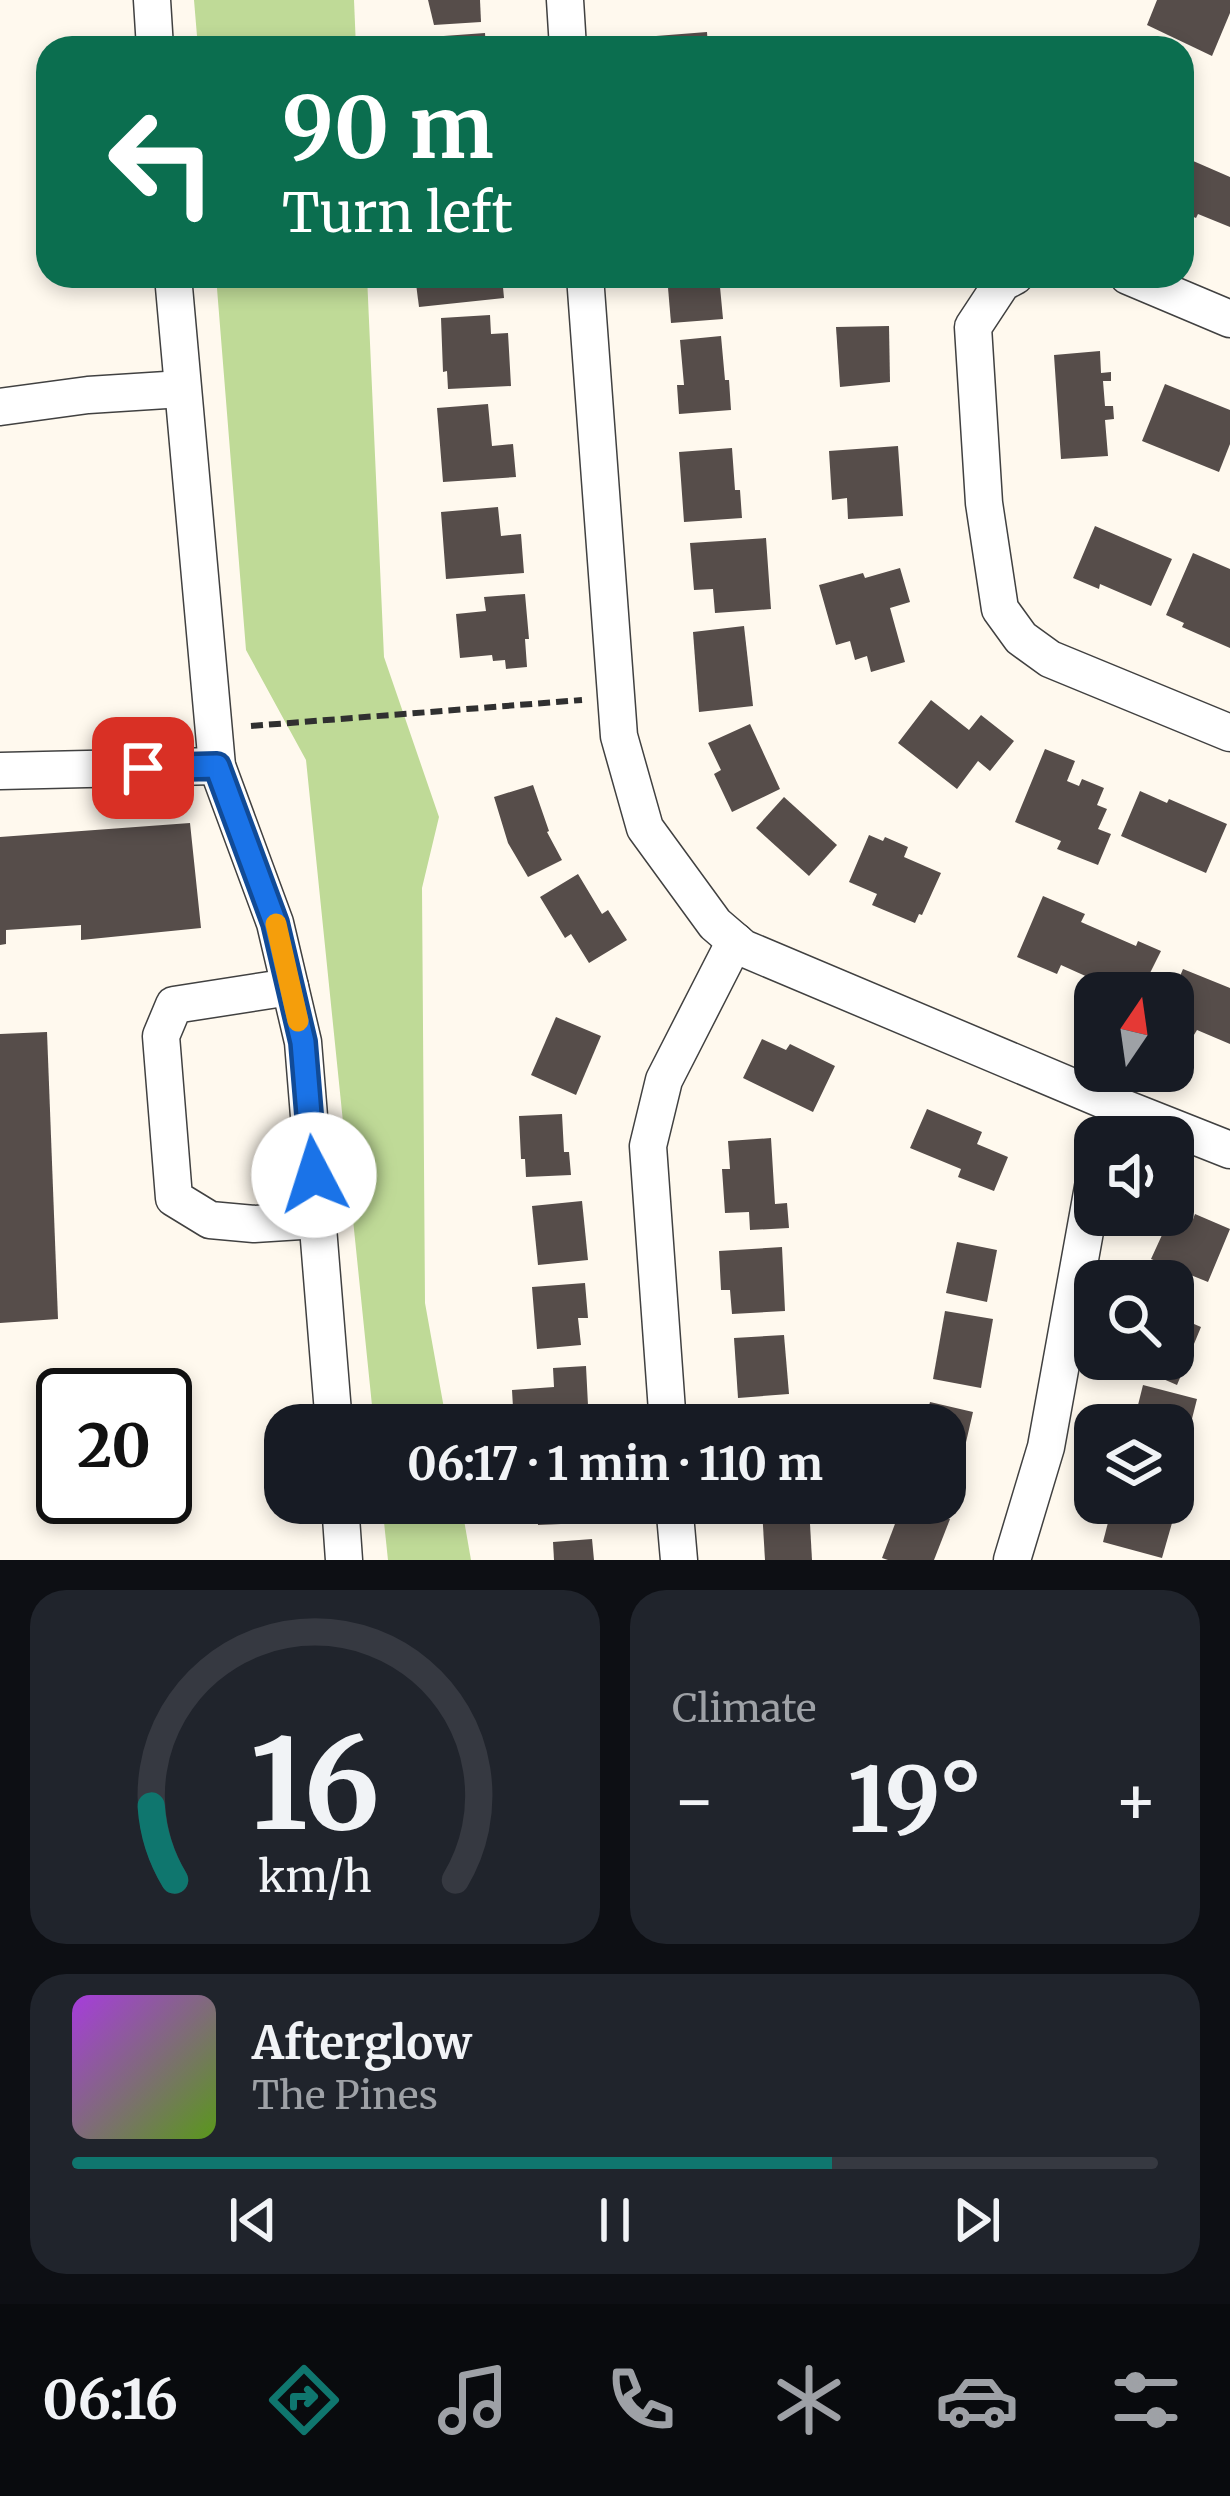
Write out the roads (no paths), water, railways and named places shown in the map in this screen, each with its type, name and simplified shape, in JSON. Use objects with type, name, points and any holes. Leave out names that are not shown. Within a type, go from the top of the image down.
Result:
[{"type":"street","points":[[152,0],[154,36]]},
{"type":"street","points":[[565,0],[567,36]]},
{"type":"street","points":[[174,288],[217,766],[275,923],[303,1042],[332,1404]]},
{"type":"street","points":[[586,288],[615,698],[620,736],[645,828],[715,924],[743,948],[1101,1116]]},
{"type":"street","points":[[999,288],[973,326],[984,503],[1000,609],[1021,638],[1050,658],[1230,733]]},
{"type":"street","points":[[1156,288],[1230,320]]},
{"type":"street","points":[[0,407],[182,388]]},
{"type":"street","points":[[0,772],[217,766]]},
{"type":"street","points":[[667,1404],[649,1146],[664,1080],[735,941]]},
{"type":"street","points":[[290,987],[174,1005],[161,1036],[174,1198],[210,1220],[254,1224],[317,1220]]},
{"type":"street","points":[[1194,1141],[1230,1150]]},
{"type":"street","points":[[1012,1560],[1046,1447],[1084,1236]]},
{"type":"street","points":[[341,1524],[344,1560]]},
{"type":"street","points":[[676,1524],[679,1560]]}]
